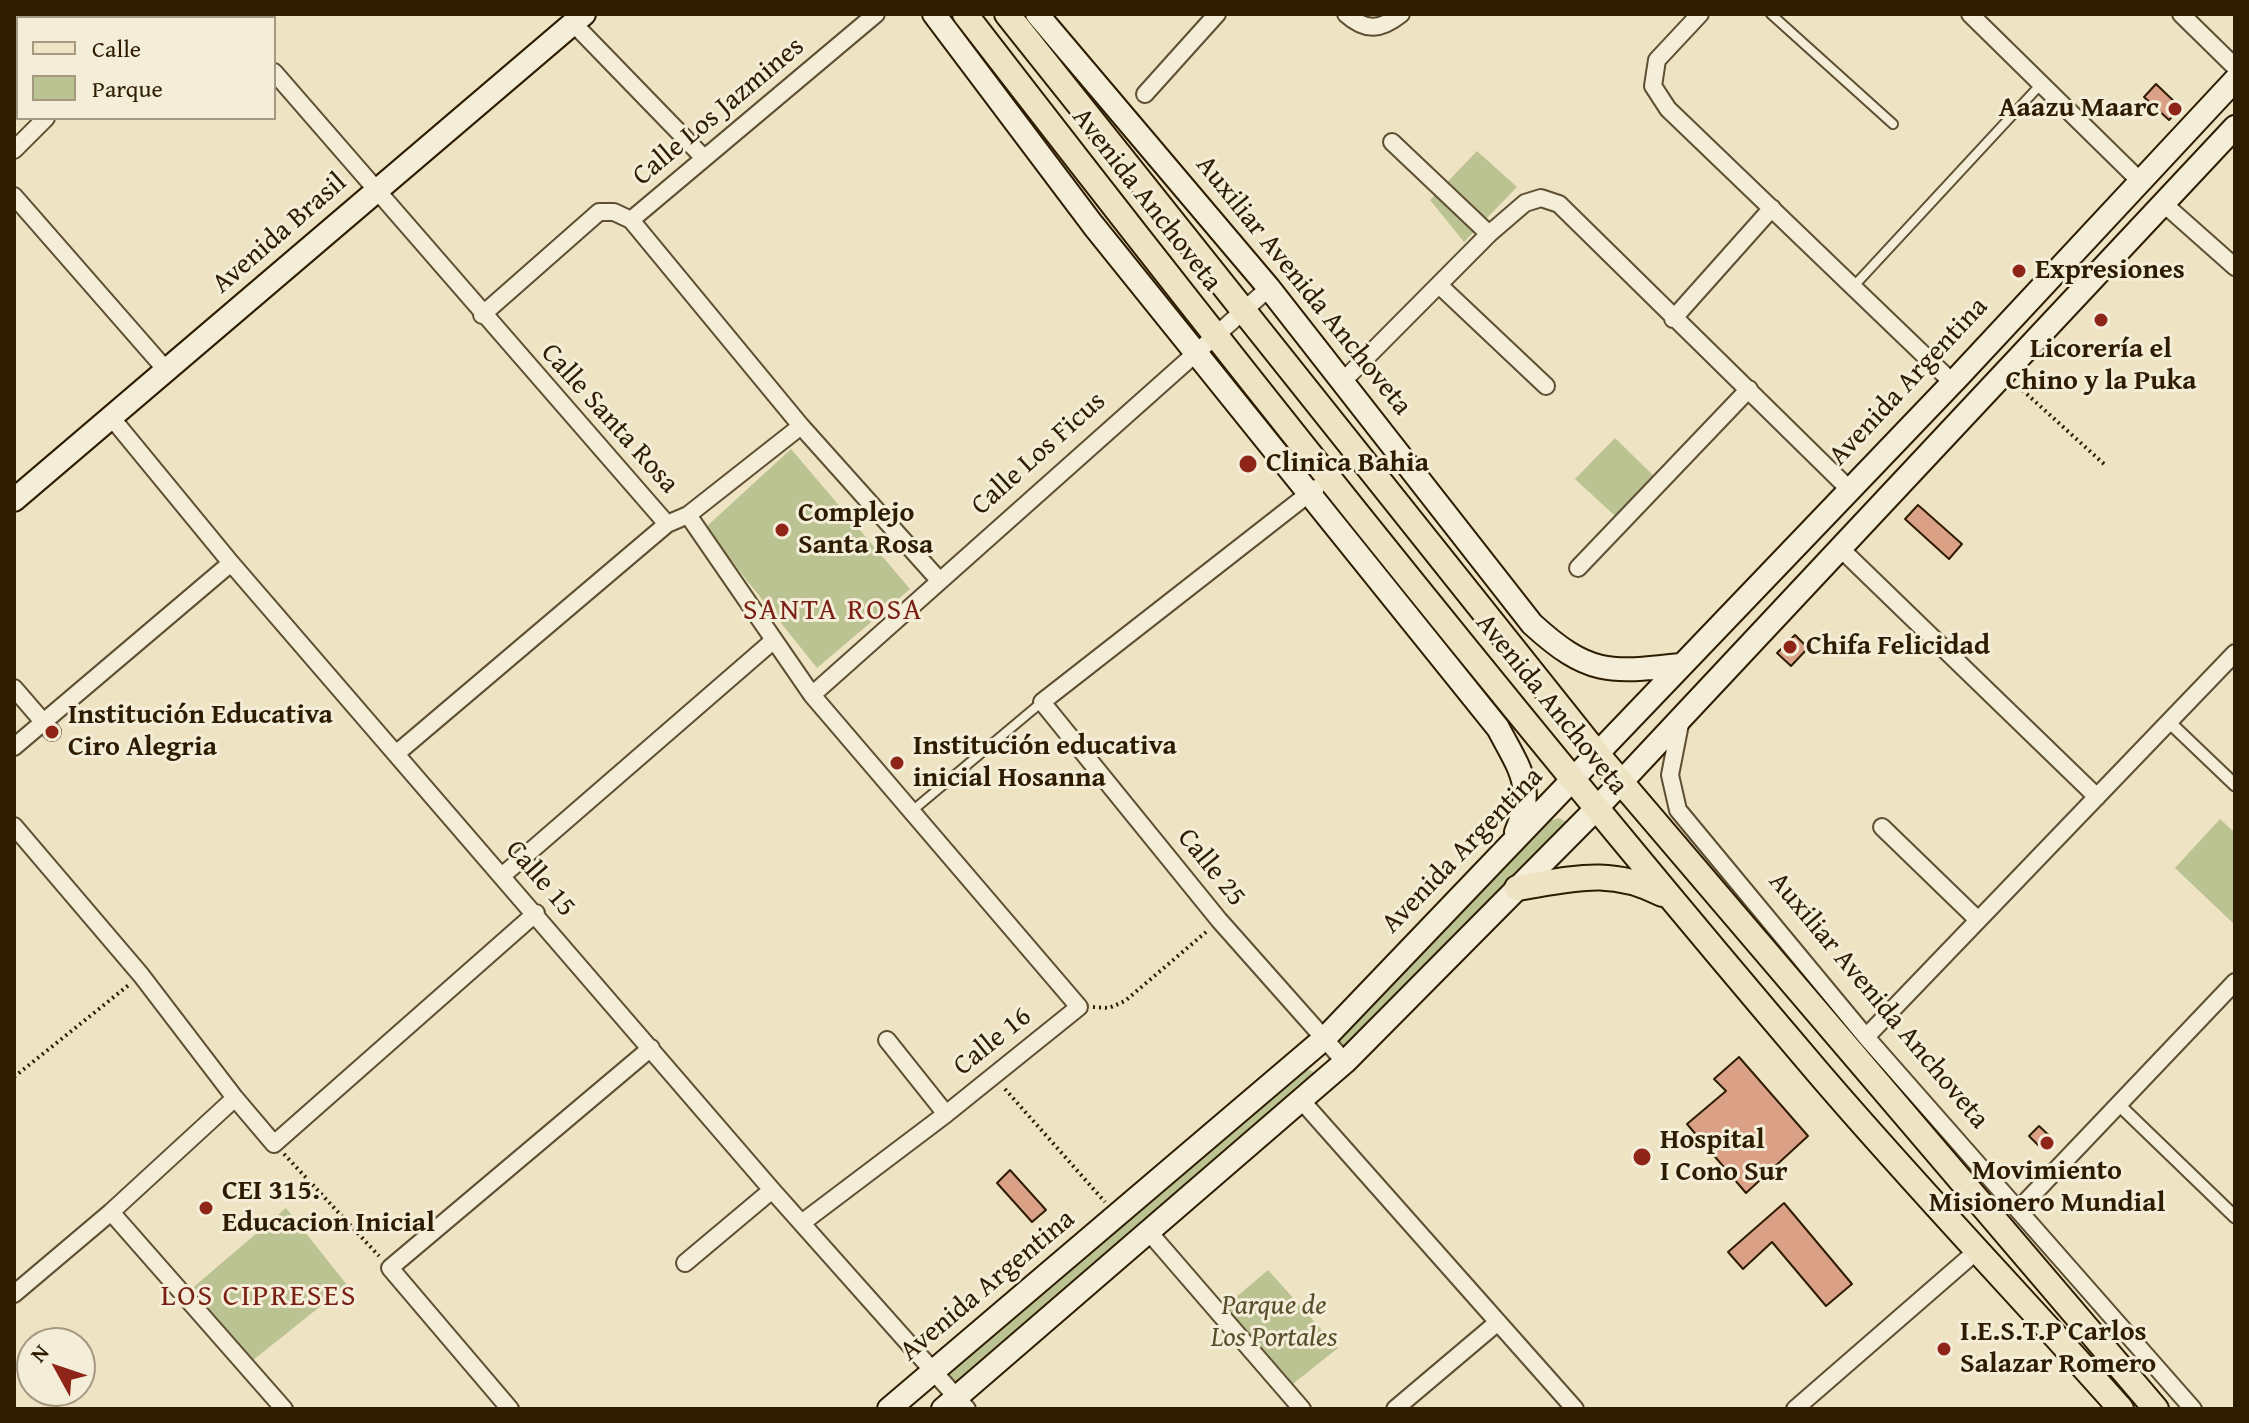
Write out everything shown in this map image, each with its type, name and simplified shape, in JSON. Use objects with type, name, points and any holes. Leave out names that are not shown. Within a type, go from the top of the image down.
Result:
[{"type":"main road","points":[[934,14],[1093,225],[1204,343],[1309,494],[1498,728],[1525,780],[1525,811],[1510,845]]},
{"type":"main road","name":"Avenida Anchoveta","points":[[965,14],[1204,343],[1329,478],[1596,809],[1821,1075],[2121,1409]]},
{"type":"main road","name":"Avenida Anchoveta","points":[[1007,14],[1598,755],[2156,1409]]},
{"type":"main road","name":"Auxiliar Avenida Anchoveta","points":[[1037,14],[1269,288],[1532,624],[1562,651],[1586,664],[1615,670],[1681,665]]},
{"type":"main road","name":"Avenida Brasil","points":[[14,500],[579,18]]},
{"type":"main road","name":"Avenida Argentina","points":[[889,1409],[1325,1038],[1598,755],[2235,80]]},
{"type":"main road","points":[[956,1405],[1148,1231],[1345,1062],[1596,809],[2235,127]]},
{"type":"main road","points":[[1517,888],[1601,875],[1636,880],[1672,899]]},
{"type":"street","name":"Calle Los Jazmines","points":[[631,220],[876,14]]},
{"type":"street","points":[[1145,94],[1217,14]]},
{"type":"street","points":[[1346,14],[1369,28],[1385,27],[1401,14]]},
{"type":"street","points":[[1700,14],[1657,60],[1653,86],[1668,109],[1952,382]]},
{"type":"street","points":[[1970,14],[2140,181]]},
{"type":"street","points":[[2181,14],[2235,67]]},
{"type":"street","points":[[579,18],[704,158]]},
{"type":"street","name":"Calle Santa Rosa","points":[[276,74],[482,315],[667,524],[688,515],[812,695],[1079,1007]]},
{"type":"street","points":[[14,150],[44,120]]},
{"type":"street","points":[[1392,142],[1489,234]]},
{"type":"street","points":[[14,196],[167,371]]},
{"type":"street","points":[[1343,381],[1489,234],[1525,203],[1541,198],[1559,204],[1849,489]]},
{"type":"street","points":[[2164,204],[2235,267]]},
{"type":"street","points":[[1673,319],[1772,208]]},
{"type":"street","points":[[482,315],[599,212],[614,212],[631,220],[801,426],[938,579]]},
{"type":"street","points":[[1439,285],[1546,386]]},
{"type":"street","name":"Calle Los Ficus","points":[[812,695],[938,579],[1269,288]]},
{"type":"street","points":[[1578,568],[1749,389]]},
{"type":"street","name":"Calle 15","points":[[111,417],[231,563],[933,1372],[956,1405]]},
{"type":"street","points":[[688,515],[801,426]]},
{"type":"street","points":[[1042,702],[1329,478]]},
{"type":"street","points":[[397,753],[667,524]]},
{"type":"street","points":[[1841,549],[2097,797]]},
{"type":"street","points":[[14,747],[48,727],[231,563]]},
{"type":"street","points":[[503,875],[774,640]]},
{"type":"street","points":[[1866,1037],[2235,653]]},
{"type":"street","points":[[14,688],[48,727]]},
{"type":"street","name":"Calle 25","points":[[1042,702],[1219,920],[1345,1062]]},
{"type":"street","name":"Auxiliar Avenida Anchoveta","points":[[1682,718],[1670,775],[1678,810],[1866,1037],[2193,1409]]},
{"type":"street","points":[[2168,721],[2235,785]]},
{"type":"street","points":[[14,826],[141,975],[274,1144],[536,913]]},
{"type":"street","points":[[1882,827],[1978,920]]},
{"type":"street","points":[[2018,1210],[2235,982]]},
{"type":"street","name":"Calle 16","points":[[803,1222],[946,1114],[1079,1007]]},
{"type":"street","points":[[887,1040],[946,1114]]},
{"type":"street","points":[[510,1409],[390,1268],[651,1048]]},
{"type":"street","points":[[14,1294],[111,1212],[235,1098]]},
{"type":"street","points":[[1301,1100],[1575,1409]]},
{"type":"street","points":[[2118,1104],[2235,1217]]},
{"type":"street","points":[[685,1263],[772,1190]]},
{"type":"street","points":[[111,1212],[284,1409]]},
{"type":"street","points":[[1148,1231],[1302,1409]]},
{"type":"street","points":[[1795,1409],[1979,1249]]},
{"type":"street","points":[[1395,1409],[1498,1322]]},
{"type":"lane","points":[[1771,14],[1893,124]]},
{"type":"lane","points":[[1853,287],[2042,83]]},
{"type":"lane","points":[[912,811],[1042,702]]},
{"type":"path","points":[[2004,374],[2104,464]]},
{"type":"path","points":[[1079,1007],[1109,1008],[1125,1001],[1219,920]]},
{"type":"path","points":[[14,1077],[141,975]]},
{"type":"path","points":[[993,1074],[1117,1216]]},
{"type":"path","points":[[274,1144],[390,1268]]},
{"type":"green space","points":[[1477,151],[1517,187],[1464,242],[1430,200]]},
{"type":"green space","points":[[1615,438],[1665,487],[1627,527],[1575,479]]},
{"type":"green space","points":[[791,449],[910,589],[817,668],[705,528]]},
{"type":"green space","points":[[1559,818],[1566,822],[1566,838],[1341,1054],[1339,1035],[1545,822]]},
{"type":"green space","points":[[2220,819],[2235,833],[2235,925],[2175,868]]},
{"type":"green space","points":[[1302,1067],[1314,1072],[1315,1087],[966,1389],[949,1388],[949,1374]]},
{"type":"green space","points":[[286,1208],[347,1285],[247,1365],[189,1291]]},
{"type":"green space","name":"Parque de Los Portales","points":[[1268,1270],[1338,1348],[1289,1387],[1222,1309]]},
{"type":"building","points":[[2156,84],[2181,108],[2169,120],[2144,97]]},
{"type":"building","points":[[1918,505],[1962,544],[1949,559],[1905,519]]},
{"type":"building","points":[[1795,635],[1808,648],[1791,666],[1777,653]]},
{"type":"building","points":[[1739,1057],[1808,1136],[1746,1193],[1687,1124],[1726,1091],[1714,1079]]},
{"type":"building","points":[[2039,1126],[2054,1140],[2044,1151],[2029,1136]]},
{"type":"building","points":[[1010,1170],[1046,1210],[1032,1222],[997,1183]]},
{"type":"building","points":[[1784,1203],[1852,1284],[1826,1306],[1772,1242],[1743,1269],[1728,1252]]},
{"type":"place","name":"Aaazu Maarc","points":[[2175,109]]},
{"type":"place","name":"Expresiones","points":[[2019,271]]},
{"type":"place","name":"Licorería el Chino y la Puka","points":[[2101,320]]},
{"type":"place","name":"Clinica Bahia","points":[[1248,464]]},
{"type":"place","name":"Complejo Santa Rosa","points":[[782,530]]},
{"type":"place","name":"Chifa Felicidad","points":[[1790,647]]},
{"type":"place","name":"Institución Educativa Ciro Alegria","points":[[52,732]]},
{"type":"place","name":"Institución educativa inicial Hosanna","points":[[897,763]]},
{"type":"place","name":"Movimiento Misionero Mundial","points":[[2047,1143]]},
{"type":"place","name":"Hospital I Cono Sur","points":[[1642,1157]]},
{"type":"place","name":"CEI 315. Educacion Inicial","points":[[206,1208]]},
{"type":"place","name":"I.E.S.T.P Carlos Salazar Romero","points":[[1944,1349]]},
{"type":"district","name":"SANTA ROSA","points":[[833,611]]},
{"type":"district","name":"LOS CIPRESES","points":[[259,1297]]}]
